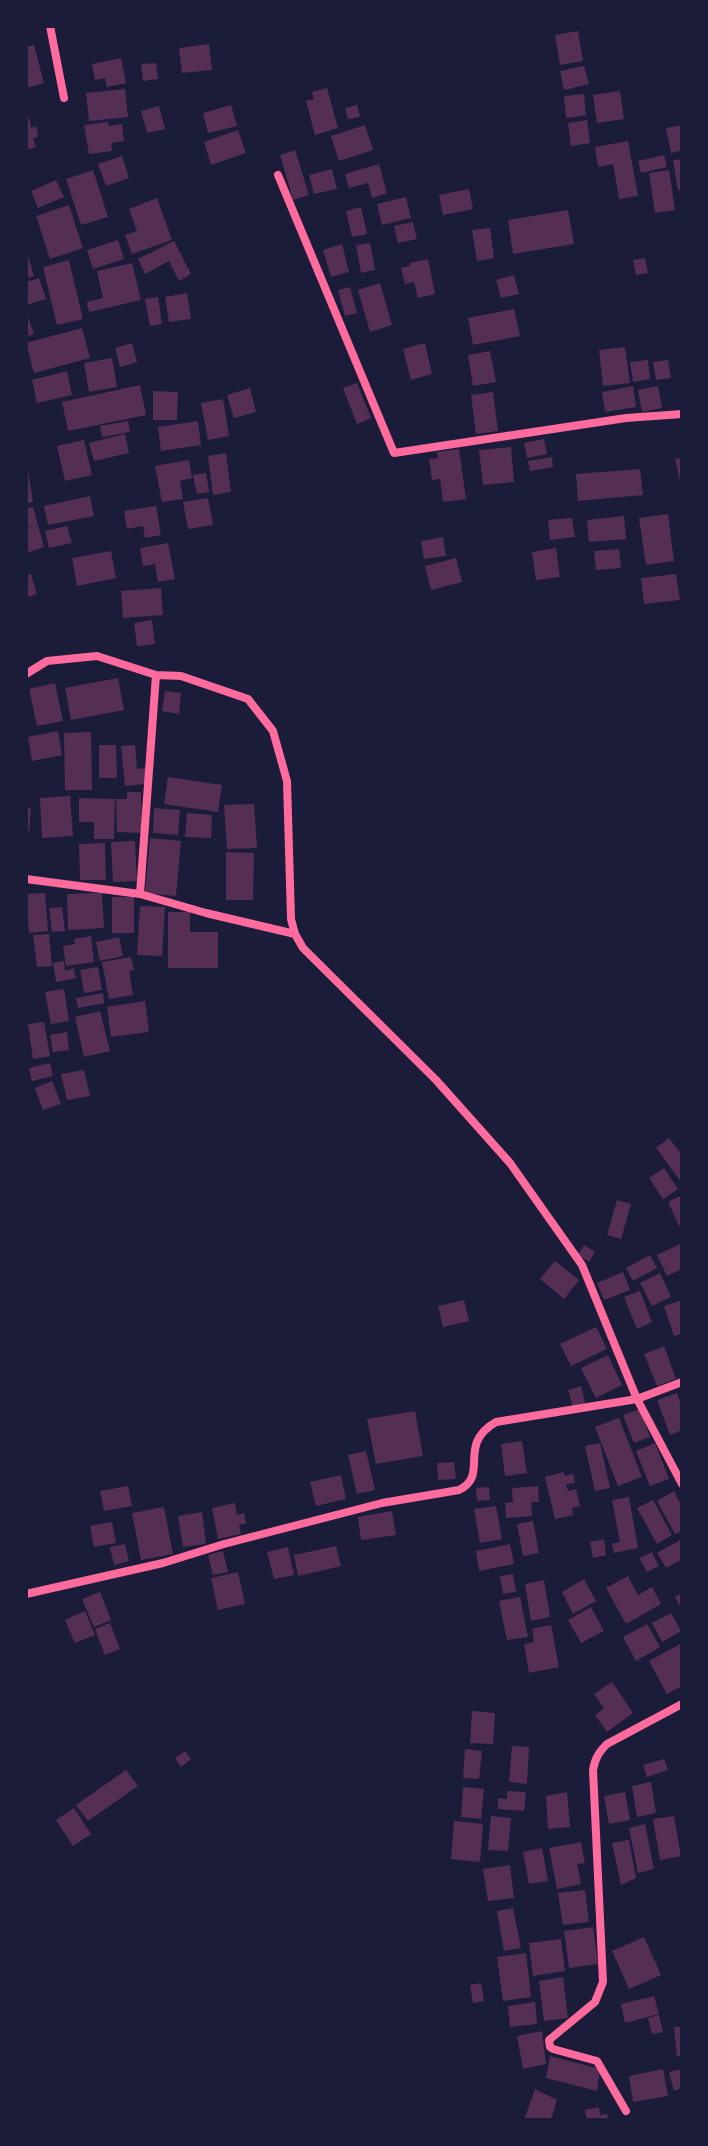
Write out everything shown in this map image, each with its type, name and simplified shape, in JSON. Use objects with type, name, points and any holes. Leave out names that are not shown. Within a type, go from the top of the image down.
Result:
[{"type":"street","points":[[50,26],[64,98]]},
{"type":"street","points":[[278,175],[394,453],[626,418],[682,414]]},
{"type":"street","points":[[26,674],[47,661],[97,656],[156,675],[181,676],[248,699],[273,731],[287,781],[291,919],[295,934],[303,948],[436,1080],[510,1163],[582,1265],[637,1399],[682,1484]]},
{"type":"street","points":[[140,894],[156,675]]},
{"type":"street","points":[[26,879],[140,894],[295,934]]},
{"type":"street","points":[[26,1594],[163,1563],[382,1503],[459,1490],[472,1479],[475,1444],[479,1435],[496,1422],[637,1399],[682,1382]]},
{"type":"street","points":[[626,2111],[600,2063],[553,2049],[549,2040],[595,2002],[603,1982],[595,1760],[607,1744],[682,1704]]},
{"type":"path","points":[[26,1647],[26,1661]]},
{"type":"building","points":[[578,31],[583,61],[560,65],[555,35]]},
{"type":"building","points":[[209,44],[212,70],[182,73],[179,48]]},
{"type":"building","points":[[34,45],[44,83],[26,88],[26,47]]},
{"type":"building","points":[[121,58],[126,83],[107,87],[105,78],[95,80],[92,64]]},
{"type":"building","points":[[156,63],[158,79],[143,81],[141,64]]},
{"type":"building","points":[[584,66],[589,84],[564,90],[560,71]]},
{"type":"building","points":[[327,88],[338,128],[315,135],[306,101],[314,99],[312,92]]},
{"type":"building","points":[[125,89],[128,117],[89,121],[86,93]]},
{"type":"building","points":[[620,91],[624,119],[597,123],[593,95]]},
{"type":"building","points":[[584,94],[586,115],[566,118],[564,96]]},
{"type":"building","points":[[231,105],[237,126],[208,133],[203,113]]},
{"type":"building","points":[[357,105],[360,117],[348,119],[345,108]]},
{"type":"building","points":[[159,106],[165,129],[147,133],[141,111]]},
{"type":"building","points":[[29,117],[31,128],[36,126],[38,137],[33,138],[36,147],[26,150],[26,118]]},
{"type":"building","points":[[587,120],[590,143],[571,146],[568,123]]},
{"type":"building","points":[[108,122],[109,126],[122,124],[124,141],[111,143],[112,151],[89,154],[84,125]]},
{"type":"building","points":[[365,125],[373,150],[339,161],[331,136]]},
{"type":"building","points":[[682,125],[682,150],[671,153],[666,128]]},
{"type":"building","points":[[238,130],[246,153],[211,165],[204,142]]},
{"type":"building","points":[[628,141],[638,196],[619,199],[613,164],[598,167],[595,147]]},
{"type":"building","points":[[295,150],[309,195],[293,200],[280,155]]},
{"type":"building","points":[[664,155],[667,167],[641,173],[638,161]]},
{"type":"building","points":[[122,156],[129,178],[106,186],[98,164]]},
{"type":"building","points":[[682,159],[682,190],[678,190],[673,160]]},
{"type":"building","points":[[379,164],[387,193],[372,198],[368,183],[349,188],[345,174]]},
{"type":"building","points":[[332,169],[337,189],[314,194],[309,175]]},
{"type":"building","points":[[93,170],[108,217],[81,225],[66,179]]},
{"type":"building","points":[[669,170],[675,210],[655,213],[649,173]]},
{"type":"building","points":[[56,180],[64,197],[38,208],[31,191]]},
{"type":"building","points":[[469,189],[473,209],[443,215],[439,195]]},
{"type":"building","points":[[406,197],[411,218],[382,225],[377,204]]},
{"type":"building","points":[[157,198],[172,240],[132,254],[125,235],[137,231],[129,209]]},
{"type":"building","points":[[69,205],[83,248],[50,259],[36,216]]},
{"type":"building","points":[[361,207],[367,234],[352,237],[346,211]]},
{"type":"building","points":[[568,210],[574,244],[513,254],[508,220]]},
{"type":"building","points":[[413,222],[417,239],[398,243],[394,226]]},
{"type":"building","points":[[490,228],[494,258],[477,261],[472,230]]},
{"type":"building","points":[[118,240],[124,259],[93,269],[87,250]]},
{"type":"building","points":[[174,241],[191,274],[179,281],[169,261],[145,274],[138,259]]},
{"type":"building","points":[[370,243],[375,270],[361,273],[356,245]]},
{"type":"building","points":[[342,244],[349,272],[331,277],[323,250]]},
{"type":"building","points":[[26,249],[34,276],[26,278]]},
{"type":"building","points":[[645,258],[648,273],[636,275],[633,260]]},
{"type":"building","points":[[428,259],[435,294],[418,298],[414,282],[405,284],[401,268]]},
{"type":"building","points":[[69,260],[83,319],[57,325],[43,267]]},
{"type":"building","points":[[132,263],[141,300],[89,312],[87,302],[103,298],[97,271]]},
{"type":"building","points":[[514,275],[519,294],[501,298],[496,280]]},
{"type":"building","points":[[39,278],[46,299],[26,305],[26,282]]},
{"type":"building","points":[[380,283],[392,325],[370,332],[358,290]]},
{"type":"building","points":[[350,287],[357,313],[345,316],[338,290]]},
{"type":"building","points":[[187,293],[191,319],[169,322],[165,297]]},
{"type":"building","points":[[158,297],[162,324],[150,326],[145,299]]},
{"type":"building","points":[[514,309],[520,336],[473,345],[468,318]]},
{"type":"building","points":[[26,311],[34,334],[26,337]]},
{"type":"building","points":[[82,328],[90,358],[34,373],[26,343]]},
{"type":"building","points":[[132,343],[137,362],[120,367],[115,348]]},
{"type":"building","points":[[425,343],[432,374],[411,380],[403,349]]},
{"type":"building","points":[[625,347],[630,383],[603,386],[599,350]]},
{"type":"building","points":[[490,351],[496,382],[473,386],[468,355]]},
{"type":"building","points":[[112,358],[117,387],[89,392],[84,363]]},
{"type":"building","points":[[648,360],[650,379],[633,382],[630,362]]},
{"type":"building","points":[[668,360],[671,378],[656,380],[653,362]]},
{"type":"building","points":[[67,371],[72,395],[37,403],[32,380]]},
{"type":"building","points":[[357,383],[371,418],[357,424],[343,388]]},
{"type":"building","points":[[140,385],[146,415],[68,431],[62,402]]},
{"type":"building","points":[[633,386],[636,407],[605,412],[602,392]]},
{"type":"building","points":[[658,386],[662,408],[642,412],[638,390]]},
{"type":"building","points":[[250,388],[256,412],[234,418],[227,395]]},
{"type":"building","points":[[153,391],[178,392],[177,420],[153,420]]},
{"type":"building","points":[[493,392],[498,431],[476,434],[471,395]]},
{"type":"building","points":[[223,399],[229,436],[208,440],[201,403]]},
{"type":"building","points":[[128,421],[130,432],[102,437],[100,426]]},
{"type":"building","points":[[198,421],[201,445],[161,451],[158,427]]},
{"type":"building","points":[[125,434],[129,453],[94,461],[89,443]]},
{"type":"building","points":[[544,439],[547,454],[527,458],[524,443]]},
{"type":"building","points":[[84,440],[92,475],[65,481],[57,446]]},
{"type":"building","points":[[511,447],[514,482],[483,485],[479,450]]},
{"type":"building","points":[[459,449],[466,499],[443,502],[440,479],[432,480],[429,459],[438,458],[437,452]]},
{"type":"building","points":[[226,453],[231,492],[213,495],[208,456]]},
{"type":"building","points":[[552,457],[553,467],[530,471],[528,461]]},
{"type":"building","points":[[682,458],[682,485],[681,485],[675,459]]},
{"type":"building","points":[[189,460],[192,478],[180,481],[183,499],[162,502],[155,466]]},
{"type":"building","points":[[640,469],[643,495],[578,501],[576,474]]},
{"type":"building","points":[[26,470],[33,502],[26,503]]},
{"type":"building","points":[[206,473],[209,492],[197,494],[193,475]]},
{"type":"building","points":[[90,496],[94,516],[48,525],[44,506]]},
{"type":"building","points":[[208,498],[213,525],[188,529],[183,502]]},
{"type":"building","points":[[156,506],[161,535],[145,538],[143,526],[127,529],[124,511]]},
{"type":"building","points":[[33,507],[44,547],[26,553],[26,528],[37,525],[26,527],[26,508]]},
{"type":"building","points":[[668,514],[674,561],[646,565],[639,518]]},
{"type":"building","points":[[624,516],[626,539],[589,542],[587,520]]},
{"type":"building","points":[[572,518],[575,537],[550,540],[548,520]]},
{"type":"building","points":[[67,526],[72,543],[49,548],[45,531]]},
{"type":"building","points":[[443,537],[446,556],[424,559],[421,541]]},
{"type":"building","points":[[168,543],[175,579],[158,582],[155,564],[143,566],[140,548]]},
{"type":"building","points":[[556,548],[560,577],[536,580],[532,552]]},
{"type":"building","points":[[619,549],[621,568],[596,570],[594,551]]},
{"type":"building","points":[[111,551],[116,578],[77,586],[72,558]]},
{"type":"building","points":[[456,558],[462,582],[431,590],[425,566]]},
{"type":"building","points":[[31,574],[37,594],[26,598],[26,575]]},
{"type":"building","points":[[676,574],[680,600],[644,604],[641,578]]},
{"type":"building","points":[[161,588],[163,615],[123,618],[121,591]]},
{"type":"building","points":[[152,620],[155,644],[137,646],[134,623]]},
{"type":"building","points":[[118,678],[124,710],[71,720],[65,688]]},
{"type":"building","points":[[55,683],[63,721],[37,726],[29,689]]},
{"type":"building","points":[[165,691],[181,693],[179,714],[162,711]]},
{"type":"building","points":[[58,731],[62,755],[32,761],[28,737]]},
{"type":"building","points":[[91,732],[92,790],[65,790],[64,733]]},
{"type":"building","points":[[99,745],[116,745],[117,778],[99,778]]},
{"type":"building","points":[[135,745],[137,769],[145,768],[146,784],[125,786],[121,746]]},
{"type":"building","points":[[168,777],[222,785],[218,812],[164,804]]},
{"type":"building","points":[[127,792],[141,792],[142,833],[117,832],[116,799],[127,799]]},
{"type":"building","points":[[70,796],[73,836],[42,838],[40,798]]},
{"type":"building","points":[[79,798],[115,799],[114,839],[94,839],[94,822],[79,822]]},
{"type":"building","points":[[254,804],[257,848],[227,849],[224,805]]},
{"type":"building","points":[[26,808],[31,808],[29,831],[26,830]]},
{"type":"building","points":[[154,808],[180,810],[178,835],[153,833]]},
{"type":"building","points":[[187,813],[212,815],[211,838],[185,837]]},
{"type":"building","points":[[150,838],[181,841],[176,896],[145,893]]},
{"type":"building","points":[[135,841],[137,881],[113,882],[111,842]]},
{"type":"building","points":[[105,843],[106,880],[80,880],[79,844]]},
{"type":"building","points":[[226,852],[254,853],[253,900],[226,900]]},
{"type":"building","points":[[45,893],[48,931],[29,933],[26,894]]},
{"type":"building","points":[[102,893],[104,928],[68,930],[67,894]]},
{"type":"building","points":[[112,897],[134,897],[134,933],[112,933]]},
{"type":"building","points":[[140,906],[165,907],[162,956],[137,955]]},
{"type":"building","points":[[62,907],[65,931],[52,932],[49,908]]},
{"type":"building","points":[[168,912],[190,912],[190,932],[218,932],[218,968],[168,968]]},
{"type":"building","points":[[49,934],[52,966],[37,967],[33,935]]},
{"type":"building","points":[[91,936],[94,962],[66,966],[63,946],[75,944],[74,939]]},
{"type":"building","points":[[119,937],[123,956],[100,961],[96,942]]},
{"type":"building","points":[[131,957],[134,970],[129,971],[133,995],[109,999],[102,962]]},
{"type":"building","points":[[64,961],[65,971],[74,968],[76,978],[56,982],[53,963]]},
{"type":"building","points":[[98,967],[102,990],[84,993],[80,970]]},
{"type":"building","points":[[64,989],[69,1021],[51,1024],[45,992]]},
{"type":"building","points":[[103,993],[104,1003],[78,1008],[76,998]]},
{"type":"building","points":[[145,1001],[149,1032],[111,1037],[107,1007]]},
{"type":"building","points":[[100,1011],[110,1051],[84,1057],[75,1017]]},
{"type":"building","points":[[44,1022],[50,1056],[33,1059],[28,1024]]},
{"type":"building","points":[[67,1032],[69,1050],[53,1052],[50,1035]]},
{"type":"building","points":[[50,1063],[53,1076],[32,1081],[29,1068]]},
{"type":"building","points":[[84,1070],[90,1096],[67,1100],[61,1074]]},
{"type":"building","points":[[52,1081],[61,1104],[43,1110],[35,1088]]},
{"type":"building","points":[[669,1138],[682,1155],[682,1183],[656,1148]]},
{"type":"building","points":[[664,1168],[678,1189],[663,1199],[649,1178]]},
{"type":"building","points":[[682,1195],[682,1232],[668,1202]]},
{"type":"building","points":[[617,1200],[631,1204],[621,1239],[607,1235]]},
{"type":"building","points":[[680,1244],[682,1269],[667,1276],[657,1255]]},
{"type":"building","points":[[584,1245],[595,1252],[589,1262],[578,1255]]},
{"type":"building","points":[[650,1255],[657,1268],[633,1281],[626,1268]]},
{"type":"building","points":[[555,1261],[579,1280],[564,1299],[540,1279]]},
{"type":"building","points":[[623,1272],[630,1290],[604,1300],[597,1283]]},
{"type":"building","points":[[660,1273],[671,1297],[652,1306],[640,1283]]},
{"type":"building","points":[[640,1291],[652,1322],[637,1329],[624,1297]]},
{"type":"building","points":[[464,1300],[469,1321],[443,1327],[438,1306]]},
{"type":"building","points":[[682,1300],[682,1334],[674,1336],[664,1306]]},
{"type":"building","points":[[596,1327],[607,1349],[571,1366],[560,1344]]},
{"type":"building","points":[[664,1346],[676,1379],[657,1386],[644,1354]]},
{"type":"building","points":[[608,1355],[622,1385],[596,1398],[581,1368]]},
{"type":"building","points":[[581,1386],[585,1403],[573,1407],[568,1390]]},
{"type":"building","points":[[677,1393],[682,1408],[682,1430],[670,1435],[657,1400]]},
{"type":"building","points":[[640,1409],[650,1437],[634,1443],[623,1415]]},
{"type":"building","points":[[415,1411],[423,1456],[376,1464],[367,1419]]},
{"type":"building","points":[[619,1418],[642,1477],[618,1486],[595,1427]]},
{"type":"building","points":[[522,1441],[527,1473],[505,1476],[501,1444]]},
{"type":"building","points":[[600,1443],[610,1488],[595,1491],[585,1446]]},
{"type":"building","points":[[655,1443],[669,1479],[650,1486],[636,1451]]},
{"type":"building","points":[[366,1451],[375,1490],[357,1494],[348,1455]]},
{"type":"building","points":[[454,1462],[456,1479],[438,1480],[437,1463]]},
{"type":"building","points":[[564,1472],[565,1476],[573,1474],[575,1483],[566,1484],[568,1491],[576,1489],[580,1506],[572,1508],[573,1515],[555,1519],[545,1477]]},
{"type":"building","points":[[341,1475],[346,1499],[316,1506],[310,1482]]},
{"type":"building","points":[[128,1486],[132,1506],[104,1511],[100,1491]]},
{"type":"building","points":[[538,1486],[539,1502],[531,1502],[532,1516],[506,1518],[505,1503],[513,1502],[512,1488]]},
{"type":"building","points":[[489,1487],[490,1500],[477,1501],[476,1488]]},
{"type":"building","points":[[674,1491],[682,1507],[682,1531],[675,1534],[657,1501]]},
{"type":"building","points":[[629,1497],[638,1548],[614,1553],[612,1544],[620,1542],[612,1500]]},
{"type":"building","points":[[653,1500],[672,1535],[657,1544],[637,1508]]},
{"type":"building","points":[[235,1503],[237,1515],[244,1513],[246,1523],[239,1525],[241,1534],[218,1539],[212,1508]]},
{"type":"building","points":[[496,1506],[502,1539],[480,1543],[474,1509]]},
{"type":"building","points":[[164,1507],[173,1554],[141,1560],[132,1513]]},
{"type":"building","points":[[392,1511],[396,1535],[361,1540],[358,1517]]},
{"type":"building","points":[[202,1512],[206,1544],[183,1547],[178,1516]]},
{"type":"building","points":[[533,1521],[539,1553],[523,1556],[517,1524]]},
{"type":"building","points":[[112,1522],[116,1543],[94,1547],[90,1526]]},
{"type":"building","points":[[604,1539],[606,1555],[593,1558],[590,1542]]},
{"type":"building","points":[[682,1539],[682,1559],[666,1568],[657,1553]]},
{"type":"building","points":[[125,1544],[129,1561],[114,1565],[110,1547]]},
{"type":"building","points":[[510,1544],[514,1564],[479,1571],[476,1551]]},
{"type":"building","points":[[336,1546],[341,1566],[298,1576],[294,1555]]},
{"type":"building","points":[[288,1547],[294,1575],[274,1579],[267,1552]]},
{"type":"building","points":[[223,1551],[228,1572],[213,1575],[208,1555]]},
{"type":"building","points":[[652,1552],[659,1566],[647,1572],[639,1558]]},
{"type":"building","points":[[238,1572],[245,1604],[218,1610],[211,1578]]},
{"type":"building","points":[[513,1574],[516,1592],[503,1594],[500,1576]]},
{"type":"building","points":[[628,1576],[638,1595],[652,1587],[661,1604],[626,1624],[606,1588]]},
{"type":"building","points":[[584,1579],[596,1601],[573,1614],[562,1592]]},
{"type":"building","points":[[544,1580],[550,1617],[531,1621],[525,1584]]},
{"type":"building","points":[[100,1592],[111,1620],[94,1627],[82,1599]]},
{"type":"building","points":[[682,1593],[682,1610],[675,1597]]},
{"type":"building","points":[[520,1597],[528,1637],[507,1640],[499,1601]]},
{"type":"building","points":[[591,1607],[604,1631],[581,1643],[568,1620]]},
{"type":"building","points":[[85,1611],[95,1635],[75,1643],[65,1620]]},
{"type":"building","points":[[671,1613],[681,1631],[662,1642],[652,1623]]},
{"type":"building","points":[[110,1623],[120,1649],[105,1655],[95,1629]]},
{"type":"building","points":[[647,1624],[660,1647],[636,1661],[623,1637]]},
{"type":"building","points":[[551,1625],[559,1667],[529,1673],[524,1644],[534,1642],[532,1629]]},
{"type":"building","points":[[682,1643],[682,1686],[667,1694],[649,1661]]},
{"type":"building","points":[[612,1682],[633,1713],[607,1732],[595,1715],[604,1708],[594,1694]]},
{"type":"building","points":[[472,1711],[495,1713],[493,1744],[470,1743]]},
{"type":"building","points":[[512,1746],[529,1747],[527,1784],[509,1782]]},
{"type":"building","points":[[465,1749],[482,1751],[479,1779],[463,1778]]},
{"type":"building","points":[[185,1751],[191,1759],[181,1767],[175,1758]]},
{"type":"building","points":[[664,1759],[668,1770],[647,1777],[643,1765]]},
{"type":"building","points":[[126,1770],[138,1786],[88,1821],[76,1805]]},
{"type":"building","points":[[651,1782],[656,1813],[637,1817],[632,1786]]},
{"type":"building","points":[[463,1787],[484,1789],[481,1819],[461,1817]]},
{"type":"building","points":[[507,1791],[526,1792],[524,1811],[498,1809],[498,1798],[507,1799]]},
{"type":"building","points":[[567,1792],[570,1827],[548,1829],[546,1796]]},
{"type":"building","points":[[625,1792],[630,1820],[609,1824],[604,1796]]},
{"type":"building","points":[[74,1808],[91,1834],[73,1846],[56,1820]]},
{"type":"building","points":[[491,1816],[511,1818],[508,1851],[488,1850]]},
{"type":"building","points":[[674,1816],[681,1856],[660,1860],[653,1819]]},
{"type":"building","points":[[454,1821],[483,1824],[480,1862],[451,1859]]},
{"type":"building","points":[[645,1824],[654,1869],[638,1873],[629,1828]]},
{"type":"building","points":[[629,1840],[636,1878],[621,1885],[612,1843]]},
{"type":"building","points":[[581,1842],[585,1863],[577,1864],[581,1884],[557,1889],[549,1848]]},
{"type":"building","points":[[542,1848],[548,1881],[529,1884],[523,1852]]},
{"type":"building","points":[[510,1865],[514,1898],[488,1901],[483,1869]]},
{"type":"building","points":[[585,1890],[589,1922],[563,1925],[558,1893]]},
{"type":"building","points":[[513,1908],[521,1948],[504,1951],[497,1911]]},
{"type":"building","points":[[593,1927],[598,1964],[569,1968],[564,1931]]},
{"type":"building","points":[[644,1937],[661,1975],[629,1989],[612,1951]]},
{"type":"building","points":[[561,1939],[565,1971],[533,1976],[529,1943]]},
{"type":"building","points":[[526,1953],[531,1997],[503,2001],[497,1957]]},
{"type":"building","points":[[563,1977],[568,2018],[544,2021],[539,1981]]},
{"type":"building","points":[[481,1983],[484,2001],[473,2003],[470,1985]]},
{"type":"building","points":[[654,1996],[659,2014],[625,2023],[621,2004]]},
{"type":"building","points":[[535,2002],[537,2024],[510,2027],[508,2006]]},
{"type":"building","points":[[659,2015],[663,2032],[652,2034],[648,2018]]},
{"type":"building","points":[[674,2027],[682,2027],[682,2056],[677,2056]]},
{"type":"building","points":[[542,2031],[546,2064],[523,2069],[517,2036]]},
{"type":"building","points":[[550,2056],[600,2069],[597,2091],[546,2078]]},
{"type":"building","points":[[663,2069],[668,2096],[633,2102],[629,2076]]},
{"type":"building","points":[[682,2069],[682,2088],[674,2091],[669,2072]]},
{"type":"building","points":[[535,2089],[557,2100],[551,2120],[524,2120]]},
{"type":"building","points":[[599,2107],[600,2115],[607,2114],[608,2120],[587,2120],[585,2110]]}]
